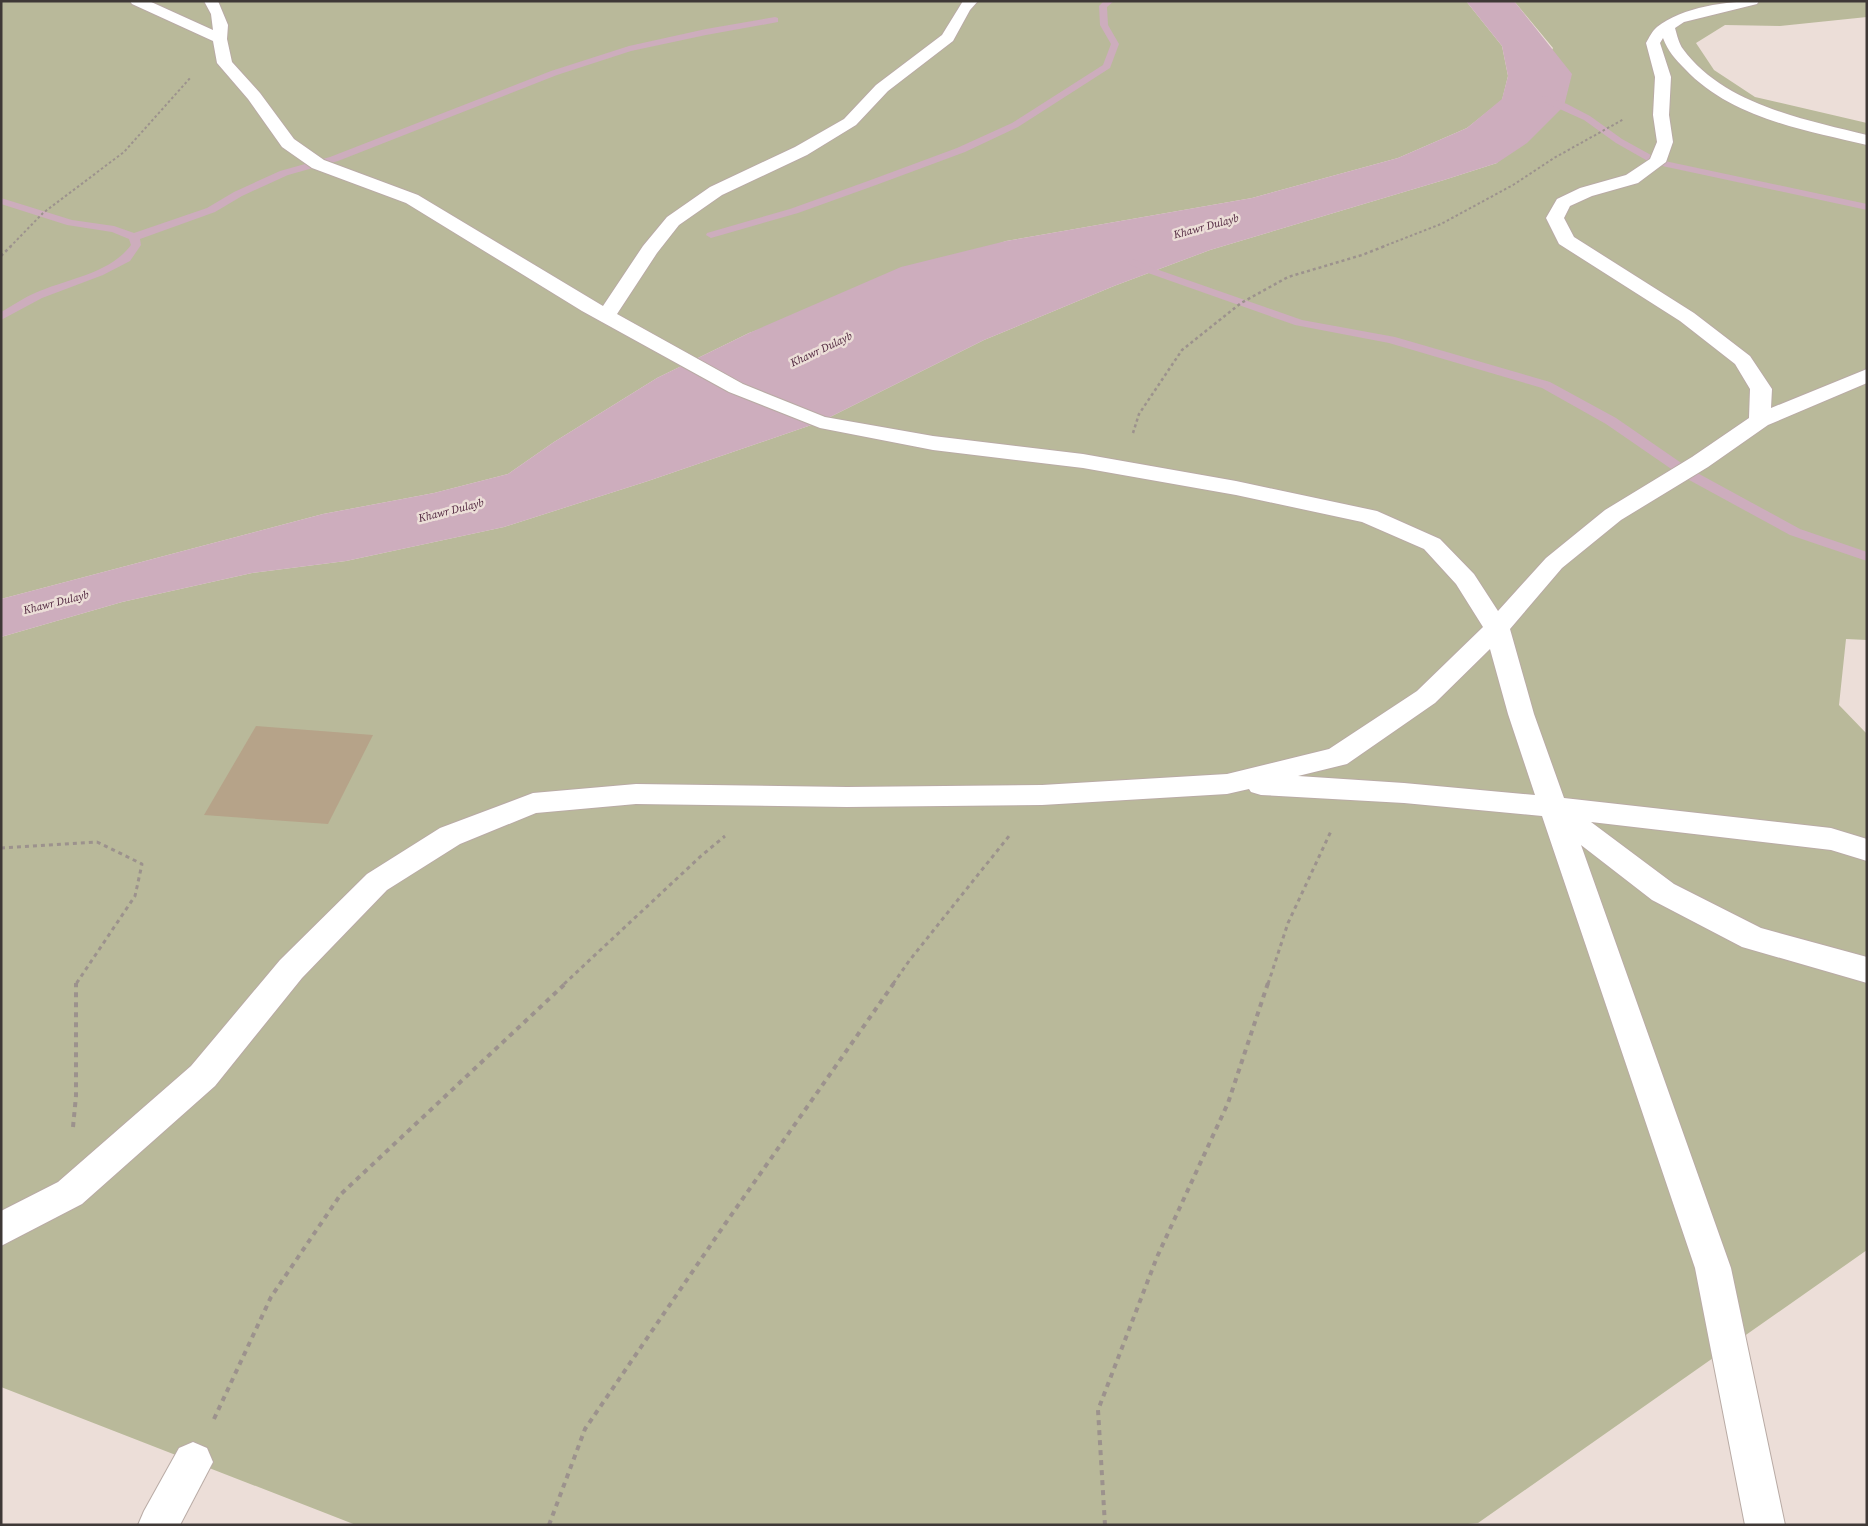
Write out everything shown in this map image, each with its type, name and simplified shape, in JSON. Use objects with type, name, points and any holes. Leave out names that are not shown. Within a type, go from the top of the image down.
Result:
[{"type":"street","points":[[137,1],[220,38]]},
{"type":"street","points":[[211,1],[221,25],[220,38],[224,63],[254,96],[288,142],[304,155],[326,167],[412,199],[606,316],[736,388],[820,422],[933,443],[1082,462],[1236,488],[1369,516],[1432,544],[1465,579],[1497,628],[1522,714],[1554,809],[1713,1268],[1765,1525]]},
{"type":"street","points":[[606,316],[650,250],[673,221],[716,190],[801,151],[850,122],[882,88],[948,38],[964,8],[971,1]]},
{"type":"street","points":[[1752,1],[1680,19],[1660,31],[1653,43],[1663,78],[1660,115],[1665,142],[1657,162],[1632,179],[1586,192],[1563,204],[1555,218],[1566,240],[1688,317],[1743,360],[1761,389],[1760,420]]},
{"type":"street","points":[[1667,27],[1675,50],[1704,80],[1741,102],[1795,123],[1867,140]]},
{"type":"street","points":[[1227,784],[1337,757],[1426,697],[1497,628],[1554,563],[1613,516],[1700,462],[1760,420],[1867,375]]},
{"type":"street","points":[[1,1230],[70,1193],[203,1076],[292,969],[377,882],[450,836],[533,803],[636,794],[776,796],[1042,795],[1227,784],[1350,788],[1831,838],[1867,850]]},
{"type":"street","points":[[1554,809],[1663,892],[1753,938],[1867,970]]},
{"type":"street","points":[[158,1525],[193,1462]]},
{"type":"path","points":[[1,256],[44,213],[124,152],[188,82],[220,38]]},
{"type":"path","points":[[1121,469],[1139,414],[1182,350],[1241,303],[1288,277],[1362,255],[1440,224],[1513,185],[1554,158],[1629,116],[1662,95]]},
{"type":"path","points":[[1105,1525],[1098,1410],[1157,1257],[1228,1103],[1288,923],[1350,788]]},
{"type":"path","points":[[549,1525],[585,1429],[908,961],[1042,795]]},
{"type":"path","points":[[193,1462],[271,1297],[341,1194],[701,856],[776,796]]},
{"type":"path","points":[[1,848],[97,842],[142,864],[135,896],[76,982],[76,1096],[70,1193]]},
{"type":"green space","points":[[1,1],[1466,1],[1502,46],[1508,76],[1502,100],[1467,128],[1398,158],[1252,198],[1006,241],[749,333],[657,378],[554,442],[508,474],[434,493],[323,514],[1,599]]},
{"type":"green space","points":[[1514,1],[1867,1],[1867,17],[1780,26],[1725,25],[1696,43],[1714,70],[1755,97],[1867,123],[1867,640],[1846,639],[1839,705],[1867,734],[1867,1250],[1478,1523],[1458,1525],[356,1525],[1,1387],[1,637],[122,602],[252,573],[346,561],[504,527],[648,481],[820,422],[984,340],[1114,286],[1210,250],[1497,163],[1553,48]]},
{"type":"water","name":"Khawr Dulayb","points":[[1466,1],[1514,1],[1572,74],[1564,106],[1527,143],[1497,163],[1210,250],[1114,286],[984,340],[820,422],[648,481],[504,527],[346,561],[252,573],[122,602],[1,637],[1,599],[323,514],[434,493],[508,474],[554,442],[657,378],[749,333],[901,267],[1006,241],[1252,198],[1398,158],[1467,128],[1502,99],[1508,76],[1502,46]]},
{"type":"building","points":[[256,726],[373,735],[328,824],[204,815]]},
{"type":"waterway","points":[[711,235],[794,211],[872,183],[961,150],[1015,125],[1107,66],[1115,44],[1104,25],[1103,6],[1110,1]]},
{"type":"waterway","points":[[134,237],[211,210],[238,194],[284,173],[334,159],[554,73],[629,49],[706,32],[775,20]]},
{"type":"waterway","points":[[1545,99],[1587,118],[1619,141],[1657,162],[1867,207]]},
{"type":"waterway","points":[[1,201],[71,223],[114,229],[134,237]]},
{"type":"waterway","points":[[1,317],[38,296],[99,273],[126,259],[136,245],[134,237]]},
{"type":"waterway","points":[[1133,262],[1152,271],[1299,323],[1391,340],[1546,385],[1611,421],[1685,472],[1795,532],[1867,557]]}]
